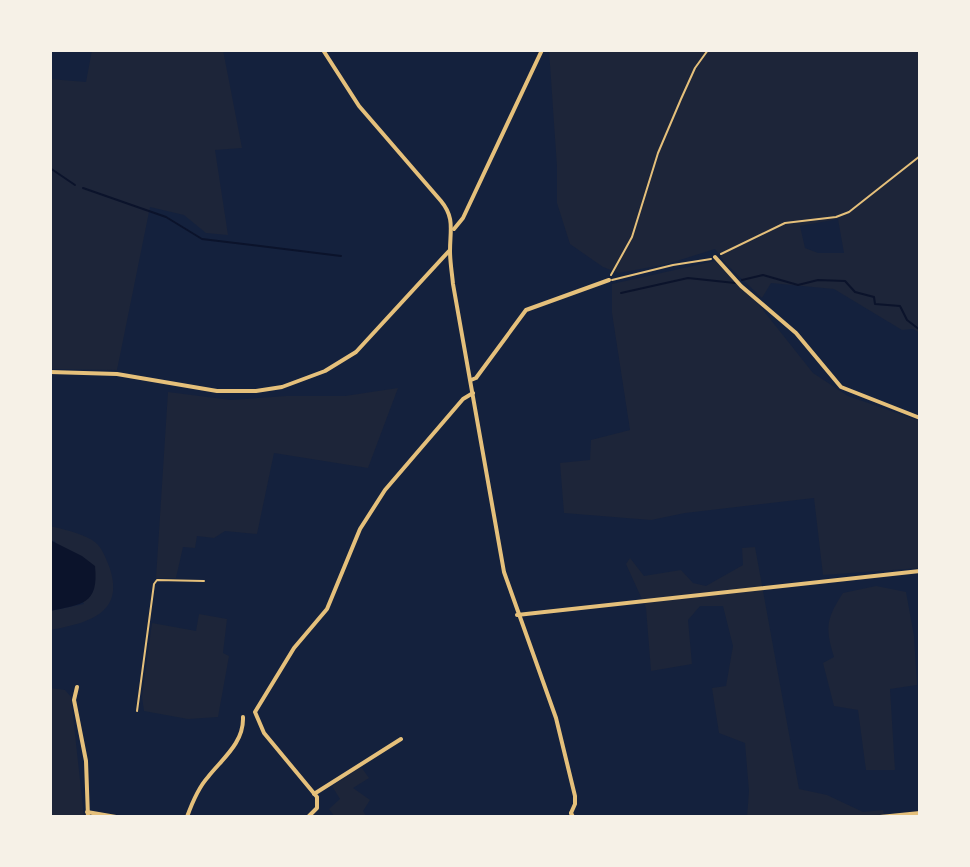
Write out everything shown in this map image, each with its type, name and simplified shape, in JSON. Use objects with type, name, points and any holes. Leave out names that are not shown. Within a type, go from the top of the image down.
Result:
[{"type":"street","points":[[323,50],[359,106],[449,210],[453,231],[450,250],[458,315],[504,572],[556,718],[575,796],[572,815]]},
{"type":"street","points":[[453,231],[463,218],[542,50]]},
{"type":"street","points":[[50,372],[117,374],[217,391],[282,387],[339,364],[356,352],[450,250]]},
{"type":"street","points":[[715,257],[741,286],[796,333],[841,387],[920,418]]},
{"type":"street","points":[[471,380],[476,378],[526,310],[609,280]]},
{"type":"street","points":[[308,817],[318,805],[314,794],[264,733],[255,712],[294,648],[327,609],[360,529],[385,490],[463,399],[473,393]]},
{"type":"street","points":[[517,615],[920,571]]},
{"type":"street","points":[[77,687],[74,700],[86,761],[88,815],[116,817]]},
{"type":"street","points":[[187,817],[199,788],[231,752],[244,727],[243,717]]},
{"type":"street","points":[[314,794],[401,739]]},
{"type":"street","points":[[880,817],[920,813]]},
{"type":"lane","points":[[137,711],[154,584],[157,580],[204,581]]},
{"type":"path","points":[[609,280],[632,237],[658,153],[695,68],[708,50]]},
{"type":"path","points":[[609,280],[715,257],[785,223],[836,217],[849,212],[920,156]]},
{"type":"shaded area","points":[[92,50],[223,50],[242,148],[215,150],[228,235],[206,233],[184,215],[150,207],[117,370],[50,369],[50,79],[86,82]]},
{"type":"shaded area","points":[[549,50],[920,50],[920,333],[913,329],[902,330],[834,289],[771,283],[762,298],[726,264],[715,249],[667,264],[619,273],[603,267],[570,244],[557,203]],"holes":[[[838,219],[844,253],[818,253],[805,248],[800,226]]]},
{"type":"shaded area","points":[[715,261],[755,300],[813,373],[848,396],[920,421],[920,568],[823,575],[814,498],[651,520],[564,513],[560,463],[590,460],[591,440],[630,430],[612,313],[612,284]]},
{"type":"shaded area","points":[[398,388],[368,468],[274,453],[257,534],[225,531],[214,538],[197,536],[195,548],[183,547],[176,578],[156,578],[168,392],[231,400],[345,396]]},
{"type":"shaded area","points":[[50,526],[77,533],[95,542],[106,558],[113,582],[108,605],[100,613],[78,624],[50,630],[50,611],[84,604],[55,541],[50,540]]},
{"type":"shaded area","points":[[50,540],[95,566],[96,579],[91,596],[86,600],[50,611]]},
{"type":"shaded area","points":[[755,547],[799,789],[827,795],[863,812],[883,810],[885,817],[747,817],[749,791],[745,743],[719,733],[712,688],[726,686],[733,646],[723,606],[700,606],[688,620],[692,664],[651,671],[646,608],[626,564],[630,558],[644,576],[681,570],[693,583],[706,586],[743,565],[742,548]]},
{"type":"shaded area","points":[[876,586],[906,592],[914,636],[917,685],[890,689],[895,770],[866,770],[858,710],[834,706],[823,663],[834,657],[829,624],[843,593]]},
{"type":"shaded area","points":[[199,614],[227,619],[223,653],[229,656],[218,717],[188,719],[144,711],[142,697],[152,623],[196,631]]},
{"type":"shaded area","points":[[50,688],[65,690],[71,697],[84,817],[50,817]]},
{"type":"shaded area","points":[[361,767],[369,778],[353,788],[370,800],[363,811],[366,816],[335,817],[329,809],[340,799],[332,786]]},
{"type":"waterway","points":[[50,168],[75,185]]},
{"type":"waterway","points":[[83,188],[166,217],[202,239],[341,256]]},
{"type":"waterway","points":[[742,280],[763,275],[798,285],[818,280],[845,281],[855,292],[874,297],[875,304],[900,306],[907,320],[920,330]]},
{"type":"waterway","points":[[621,293],[688,278],[735,283]]}]
